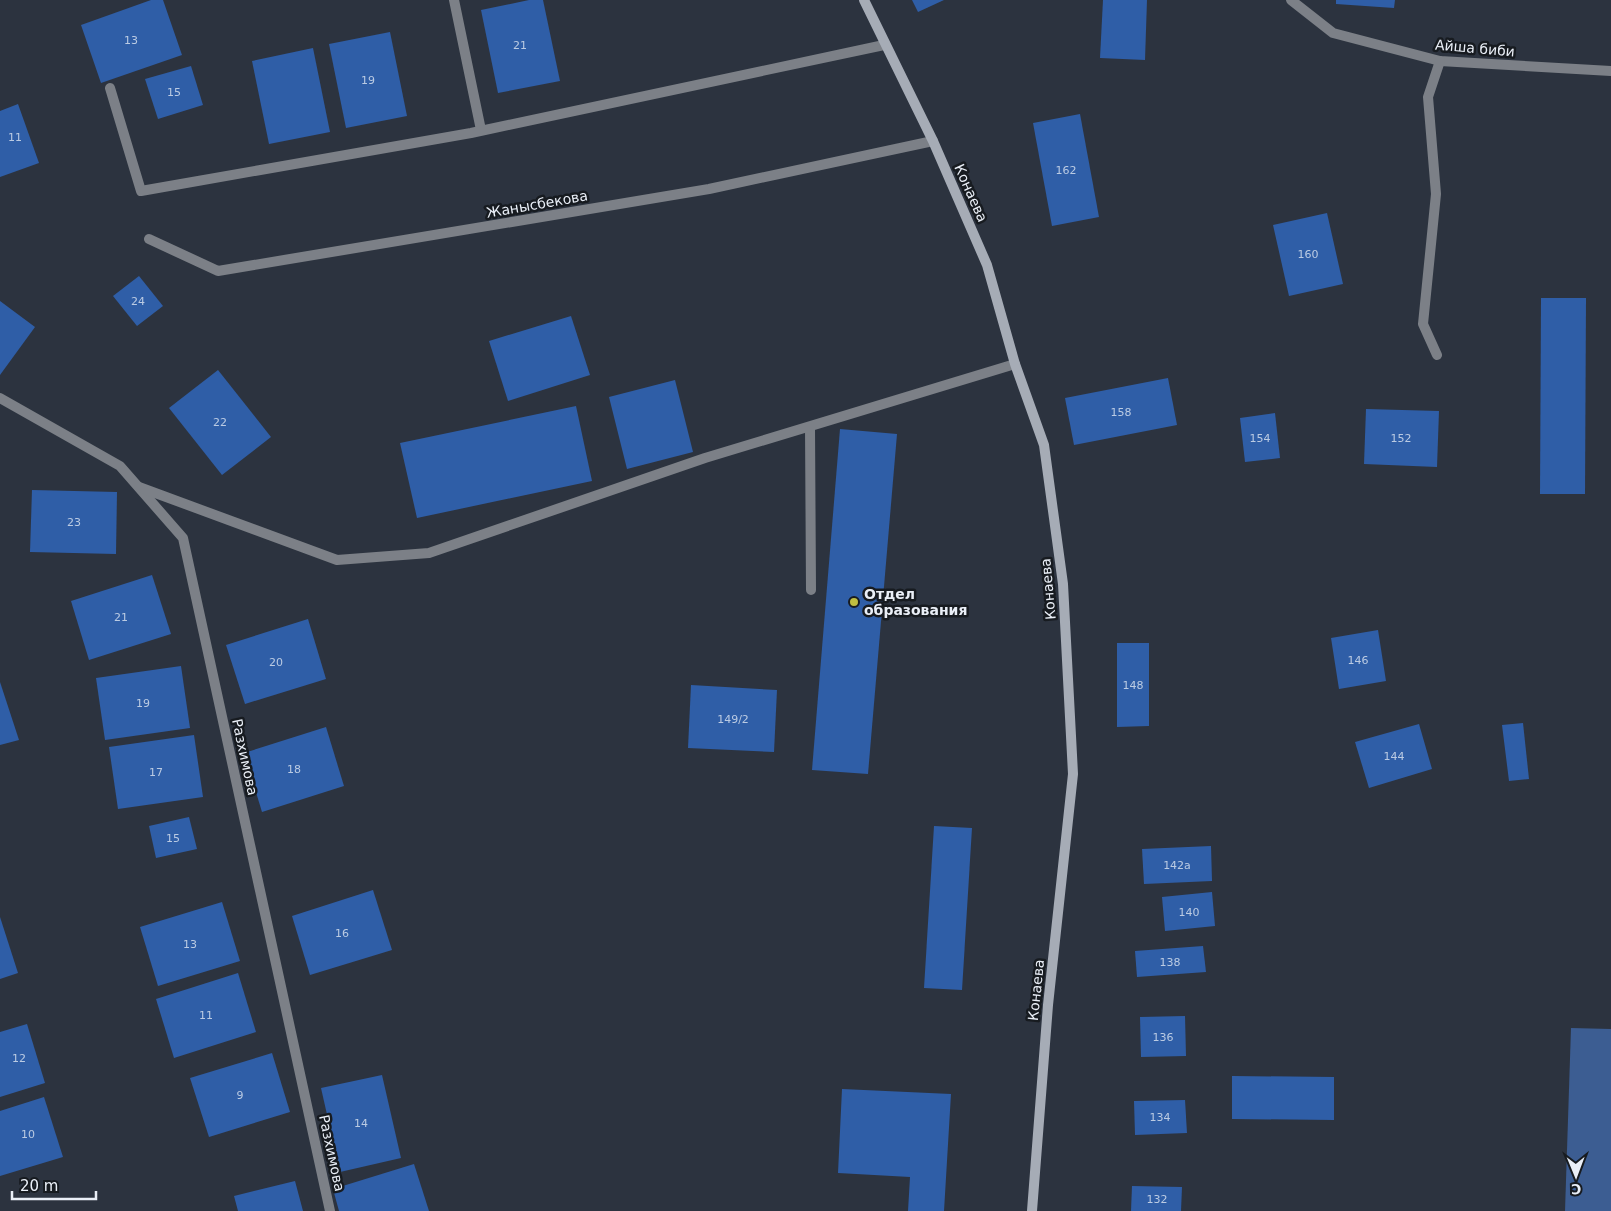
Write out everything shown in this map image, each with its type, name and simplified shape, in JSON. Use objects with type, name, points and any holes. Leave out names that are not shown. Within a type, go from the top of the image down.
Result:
[{"type":"main road","name":"Конаева","points":[[864,0],[884,45],[933,141],[988,265],[1015,364],[1044,444],[1063,584],[1073,774],[1048,1005],[1032,1211]]},
{"type":"street","points":[[454,0],[481,130]]},
{"type":"street","name":"Айша биби","points":[[1291,0],[1333,32],[1440,62],[1611,71]]},
{"type":"street","points":[[110,88],[141,191],[481,130],[884,45]]},
{"type":"street","points":[[1437,355],[1423,324],[1436,194],[1428,97],[1440,62]]},
{"type":"street","name":"Жанысбекова","points":[[149,239],[218,271],[709,189],[933,141]]},
{"type":"street","points":[[138,486],[337,560],[429,553],[705,458],[1015,364]]},
{"type":"street","name":"Разхимова","points":[[0,398],[120,466],[184,538],[330,1211]]},
{"type":"street","points":[[810,427],[811,590]]},
{"type":"shaded area","points":[[1571,1028],[1611,1029],[1611,1211],[1565,1211]]},
{"type":"building","points":[[151,0],[163,0],[182,55],[101,83],[81,25]]},
{"type":"building","points":[[529,0],[543,0],[560,81],[498,93],[481,10]]},
{"type":"building","points":[[912,0],[944,0],[918,12]]},
{"type":"building","points":[[1103,0],[1147,0],[1145,60],[1100,58]]},
{"type":"building","points":[[1336,0],[1395,0],[1394,8],[1336,4]]},
{"type":"building","points":[[390,32],[407,116],[346,128],[329,44]]},
{"type":"building","points":[[313,48],[330,132],[269,144],[252,61]]},
{"type":"building","points":[[191,66],[203,105],[158,119],[145,79]]},
{"type":"building","points":[[18,104],[39,163],[0,177],[0,111]]},
{"type":"building","points":[[1080,114],[1099,217],[1052,226],[1033,123]]},
{"type":"building","points":[[1327,213],[1343,284],[1289,296],[1273,225]]},
{"type":"building","points":[[139,276],[163,306],[137,326],[113,296]]},
{"type":"building","points":[[1541,298],[1586,298],[1585,494],[1540,494]]},
{"type":"building","points":[[0,301],[35,327],[0,375]]},
{"type":"building","points":[[571,316],[590,375],[508,401],[489,341]]},
{"type":"building","points":[[218,370],[271,437],[222,475],[169,408]]},
{"type":"building","points":[[1168,378],[1177,425],[1074,445],[1065,398]]},
{"type":"building","points":[[675,380],[693,452],[627,469],[609,397]]},
{"type":"building","points":[[576,406],[592,481],[417,518],[400,443]]},
{"type":"building","points":[[1366,409],[1439,411],[1437,467],[1364,464]]},
{"type":"building","points":[[1275,413],[1280,458],[1245,462],[1240,418]]},
{"type":"building","name":"Отдел образования","points":[[840,429],[897,434],[868,774],[812,770]]},
{"type":"building","points":[[32,490],[117,492],[116,554],[30,552]]},
{"type":"building","points":[[152,575],[171,634],[89,660],[71,601]]},
{"type":"building","points":[[308,619],[326,679],[245,704],[226,645]]},
{"type":"building","points":[[1378,630],[1386,681],[1339,689],[1331,638]]},
{"type":"building","points":[[1117,643],[1149,643],[1149,726],[1117,727]]},
{"type":"building","points":[[181,666],[190,728],[105,740],[96,678]]},
{"type":"building","points":[[0,682],[19,740],[0,745]]},
{"type":"building","points":[[691,685],[777,690],[774,752],[688,748]]},
{"type":"building","points":[[1523,723],[1529,779],[1509,781],[1502,725]]},
{"type":"building","points":[[1419,724],[1432,769],[1369,788],[1355,742]]},
{"type":"building","points":[[326,727],[344,786],[262,812],[244,753]]},
{"type":"building","points":[[194,735],[203,797],[118,809],[109,747]]},
{"type":"building","points":[[189,817],[197,849],[156,858],[149,826]]},
{"type":"building","points":[[934,826],[972,828],[962,990],[924,988]]},
{"type":"building","points":[[1211,846],[1212,881],[1144,884],[1142,849]]},
{"type":"building","points":[[373,890],[392,950],[310,975],[292,916]]},
{"type":"building","points":[[1212,892],[1215,926],[1165,931],[1162,897]]},
{"type":"building","points":[[222,902],[240,961],[158,986],[140,927]]},
{"type":"building","points":[[0,917],[18,973],[0,979]]},
{"type":"building","points":[[1203,946],[1206,972],[1137,977],[1135,951]]},
{"type":"building","points":[[238,973],[256,1032],[174,1058],[156,999]]},
{"type":"building","points":[[1185,1016],[1186,1056],[1141,1057],[1140,1017]]},
{"type":"building","points":[[27,1024],[45,1083],[0,1097],[0,1032]]},
{"type":"building","points":[[272,1053],[290,1112],[209,1137],[190,1078]]},
{"type":"building","points":[[382,1075],[401,1158],[340,1172],[321,1088]]},
{"type":"building","points":[[1232,1076],[1334,1077],[1334,1120],[1232,1119]]},
{"type":"building","points":[[842,1089],[951,1094],[944,1211],[908,1211],[910,1177],[838,1173]]},
{"type":"building","points":[[44,1097],[63,1157],[0,1176],[0,1111]]},
{"type":"building","points":[[1185,1100],[1187,1133],[1135,1135],[1134,1101]]},
{"type":"building","points":[[414,1164],[429,1211],[339,1211],[333,1189]]},
{"type":"building","points":[[295,1181],[303,1211],[238,1211],[234,1196]]},
{"type":"building","points":[[1132,1186],[1182,1187],[1181,1211],[1131,1211]]},
{"type":"place","name":"Отдел образования","points":[[854,602]]}]
